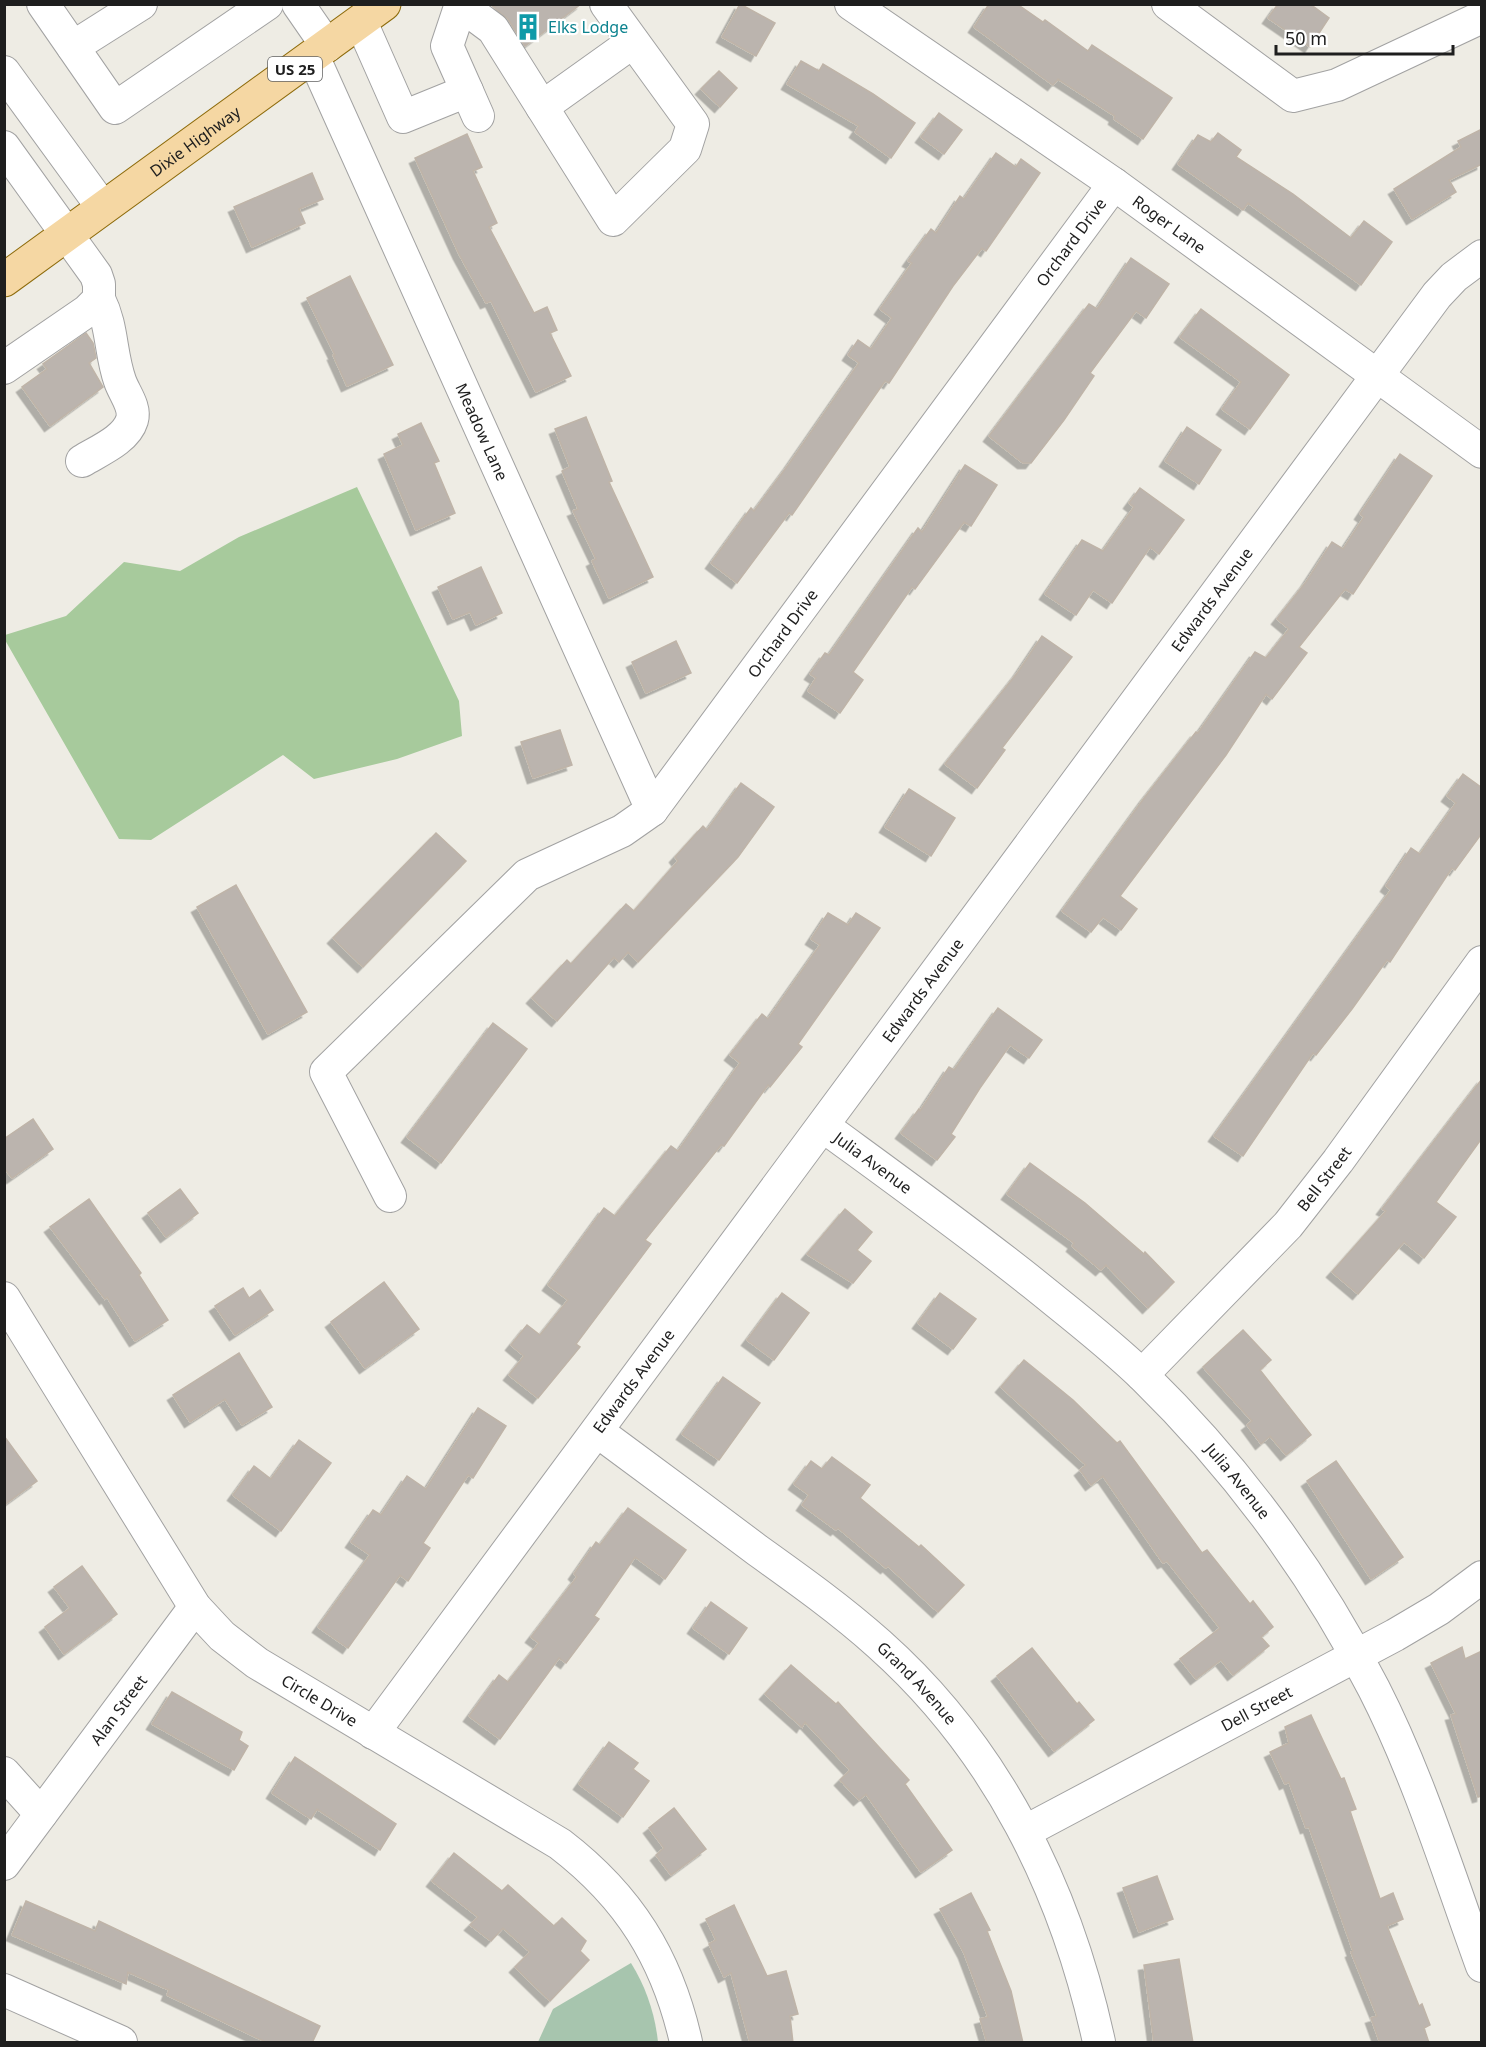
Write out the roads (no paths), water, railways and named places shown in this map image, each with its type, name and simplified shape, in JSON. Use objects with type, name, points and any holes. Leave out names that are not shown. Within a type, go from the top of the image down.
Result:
[{"type":"main road","name":"Dixie Highway","points":[[4,280],[373,13]]},
{"type":"street","points":[[43,4],[115,108],[267,4]]},
{"type":"street","points":[[73,47],[141,4]]},
{"type":"street","name":"Meadow Lane","points":[[298,4],[652,810]]},
{"type":"street","points":[[373,13],[403,117],[472,103],[447,46],[461,5],[493,29],[613,220],[685,149],[693,124],[606,4]]},
{"type":"street","name":"Roger Lane","points":[[851,4],[1114,184],[1378,374],[1482,452]]},
{"type":"street","points":[[1168,4],[1293,96],[1337,85],[1482,17]]},
{"type":"street","points":[[542,107],[633,42]]},
{"type":"street","points":[[4,72],[103,208]]},
{"type":"street","points":[[4,147],[96,275],[99,284],[99,299],[108,317],[116,367],[131,405],[132,420],[122,435],[82,462]]},
{"type":"street","name":"Orchard Drive","points":[[390,1196],[326,1072],[527,875],[622,831],[652,810],[1114,184]]},
{"type":"street","name":"Edwards Avenue","points":[[372,1733],[1437,295],[1455,277],[1482,256]]},
{"type":"street","points":[[4,368],[87,311],[99,299]]},
{"type":"street","name":"Bell Street","points":[[1142,1375],[1288,1225],[1480,967]]},
{"type":"street","name":"Julia Avenue","points":[[823,1126],[1000,1257],[1090,1329],[1142,1375],[1202,1437],[1259,1504],[1310,1577],[1375,1692],[1429,1817],[1482,1966]]},
{"type":"street","name":"Circle Drive","points":[[4,1298],[195,1607],[222,1636],[257,1664],[560,1844],[604,1881],[633,1916],[657,1956],[668,1982],[686,2043]]},
{"type":"street","name":"Grand Avenue","points":[[597,1431],[830,1603],[880,1645],[927,1693],[959,1732],[1026,1831],[1054,1891],[1073,1941],[1099,2043]]},
{"type":"street","name":"Dell Street","points":[[1026,1831],[1439,1609],[1482,1577]]},
{"type":"street","name":"Alan Street","points":[[4,1864],[195,1607]]},
{"type":"street","points":[[4,1773],[41,1814]]},
{"type":"street","points":[[4,1990],[121,2043]]},
{"type":"place","name":"Elks Lodge","points":[[528,27]]}]
